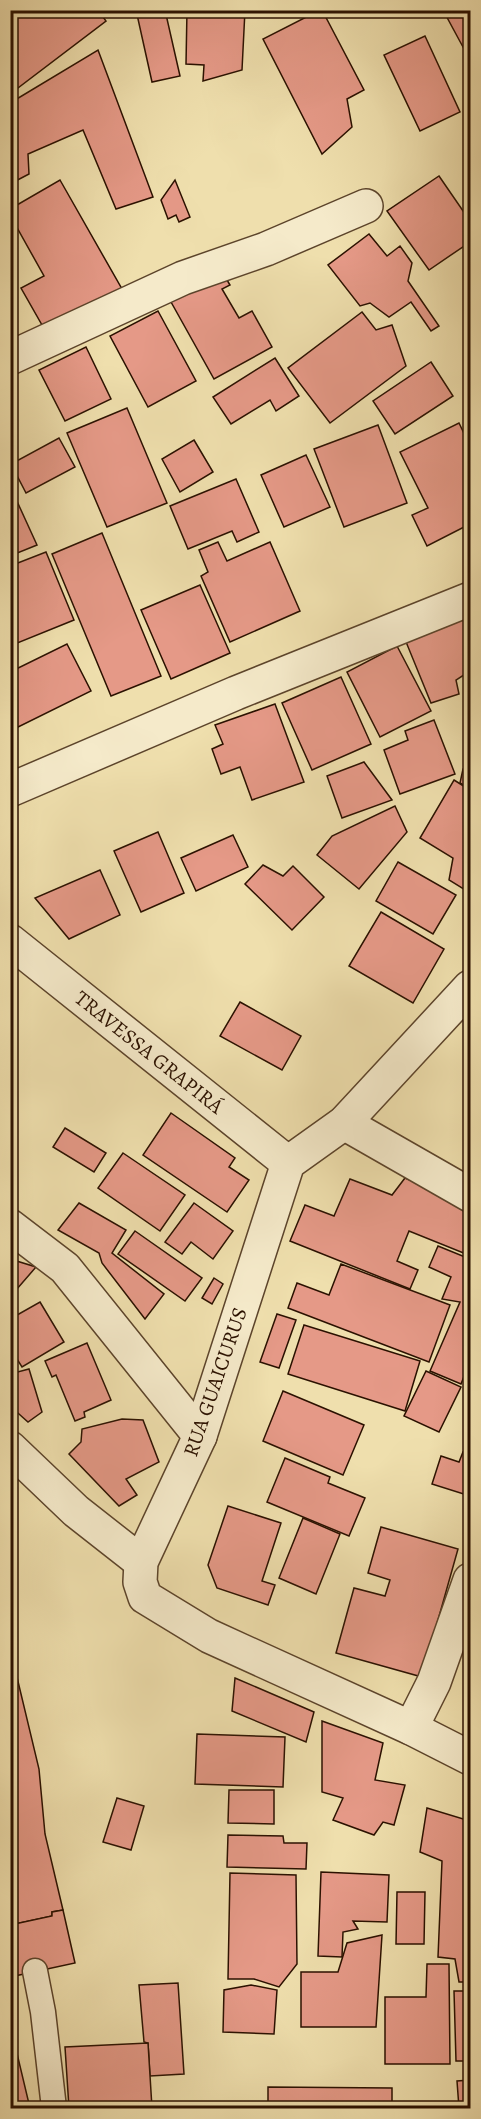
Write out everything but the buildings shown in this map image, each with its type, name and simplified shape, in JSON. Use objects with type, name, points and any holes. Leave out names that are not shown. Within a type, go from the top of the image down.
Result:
[{"type":"street","points":[[10,358],[183,278],[266,249],[366,206]]},
{"type":"street","points":[[10,790],[236,693],[471,599]]},
{"type":"street","name":"TRAVESSA GRAPIRÁ","points":[[10,941],[288,1163]]},
{"type":"street","points":[[288,1163],[344,1123],[471,987]]},
{"type":"street","points":[[344,1123],[471,1195]]},
{"type":"street","name":"RUA GUAICURUS","points":[[288,1163],[200,1436],[141,1562],[140,1582],[145,1596],[209,1636],[411,1728],[471,1758]]},
{"type":"street","points":[[10,1226],[65,1268],[200,1436]]},
{"type":"street","points":[[10,1448],[76,1511],[141,1562]]},
{"type":"street","points":[[411,1728],[434,1682],[471,1580]]},
{"type":"lane","points":[[35,1971],[43,2012],[54,2109]]}]
